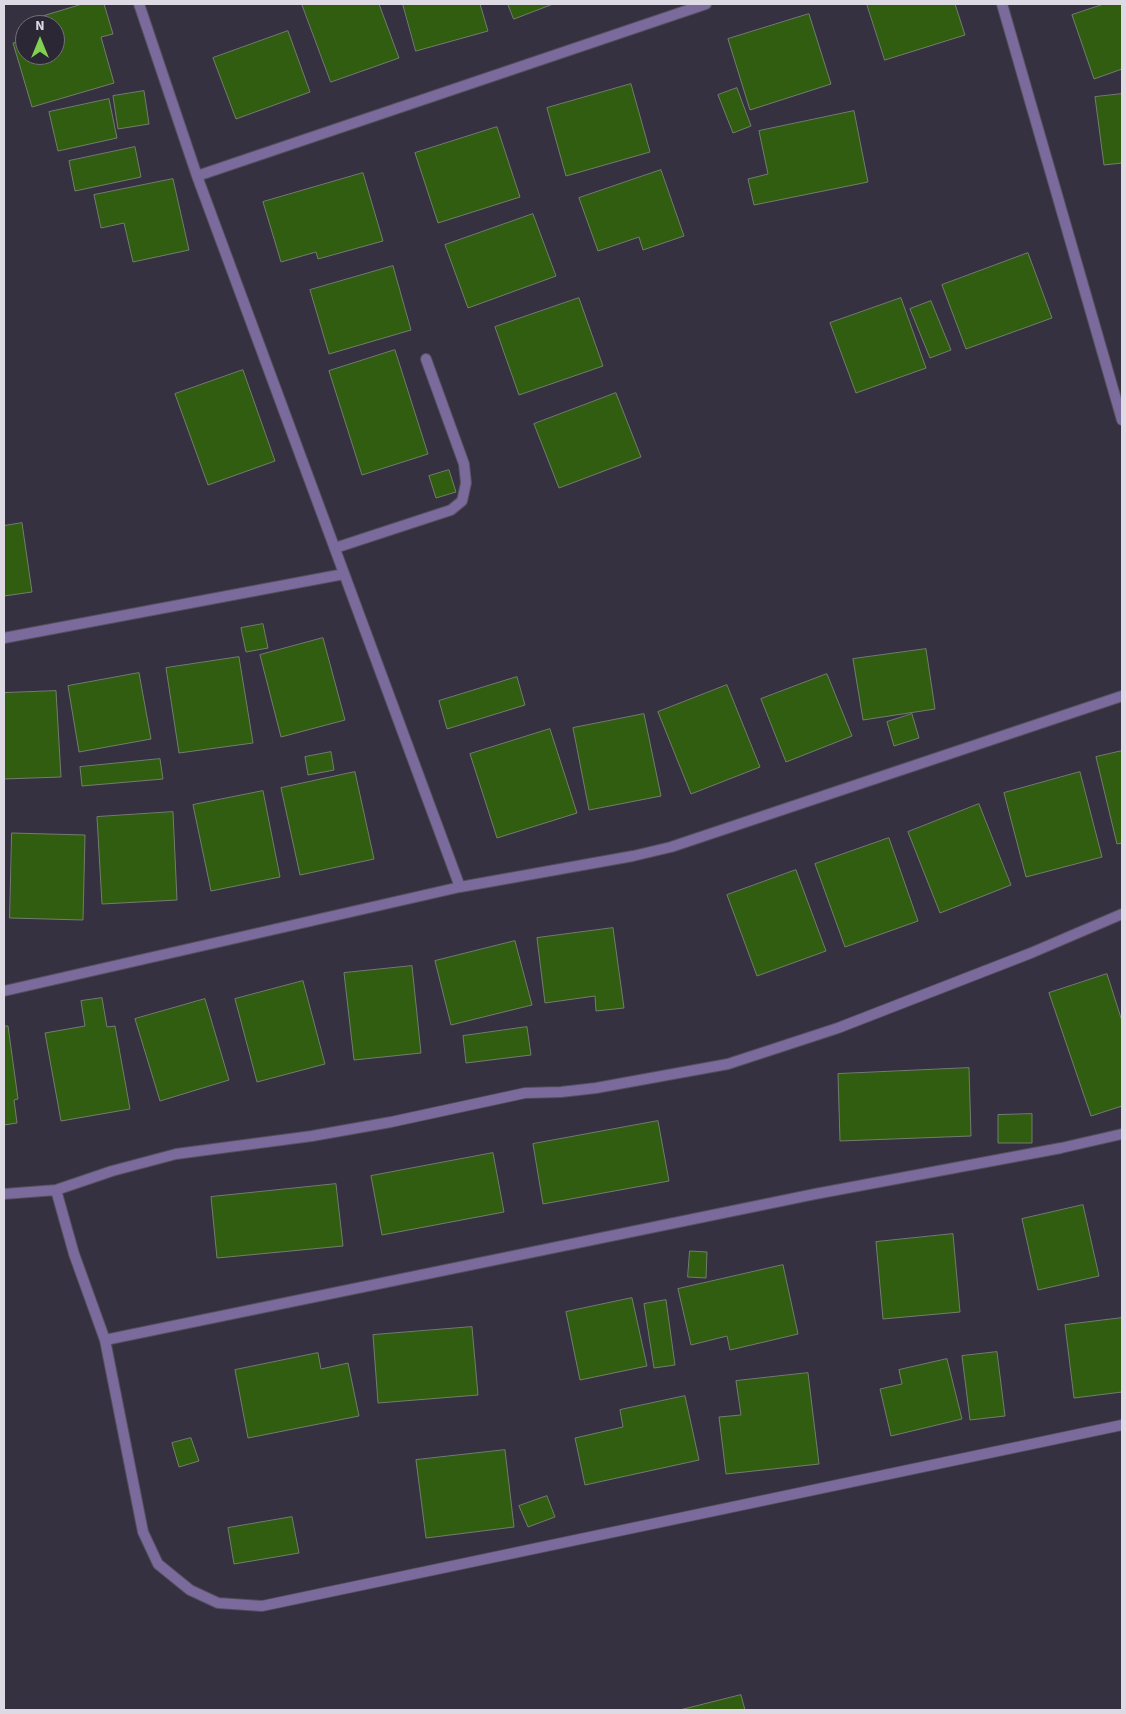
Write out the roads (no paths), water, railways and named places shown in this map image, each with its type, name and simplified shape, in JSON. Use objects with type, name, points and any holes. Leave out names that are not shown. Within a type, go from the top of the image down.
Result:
[{"type":"street","points":[[139,4],[197,176],[460,887]]},
{"type":"street","points":[[197,176],[706,4]]},
{"type":"street","points":[[1002,4],[1122,420]]},
{"type":"street","points":[[335,548],[450,510],[462,501],[466,483],[464,464],[426,359]]},
{"type":"street","points":[[4,638],[344,574]]},
{"type":"street","points":[[4,991],[460,887],[633,856],[671,846],[1122,696]]},
{"type":"street","points":[[4,1194],[56,1190],[112,1171],[176,1154],[312,1136],[391,1122],[525,1093],[561,1092],[596,1088],[728,1064],[847,1024],[1031,953],[1122,914]]},
{"type":"street","points":[[105,1340],[815,1194],[1061,1148],[1122,1134]]},
{"type":"street","points":[[56,1190],[74,1254],[105,1340],[143,1532],[158,1564],[190,1590],[218,1603],[262,1606],[991,1451],[1122,1425]]}]
